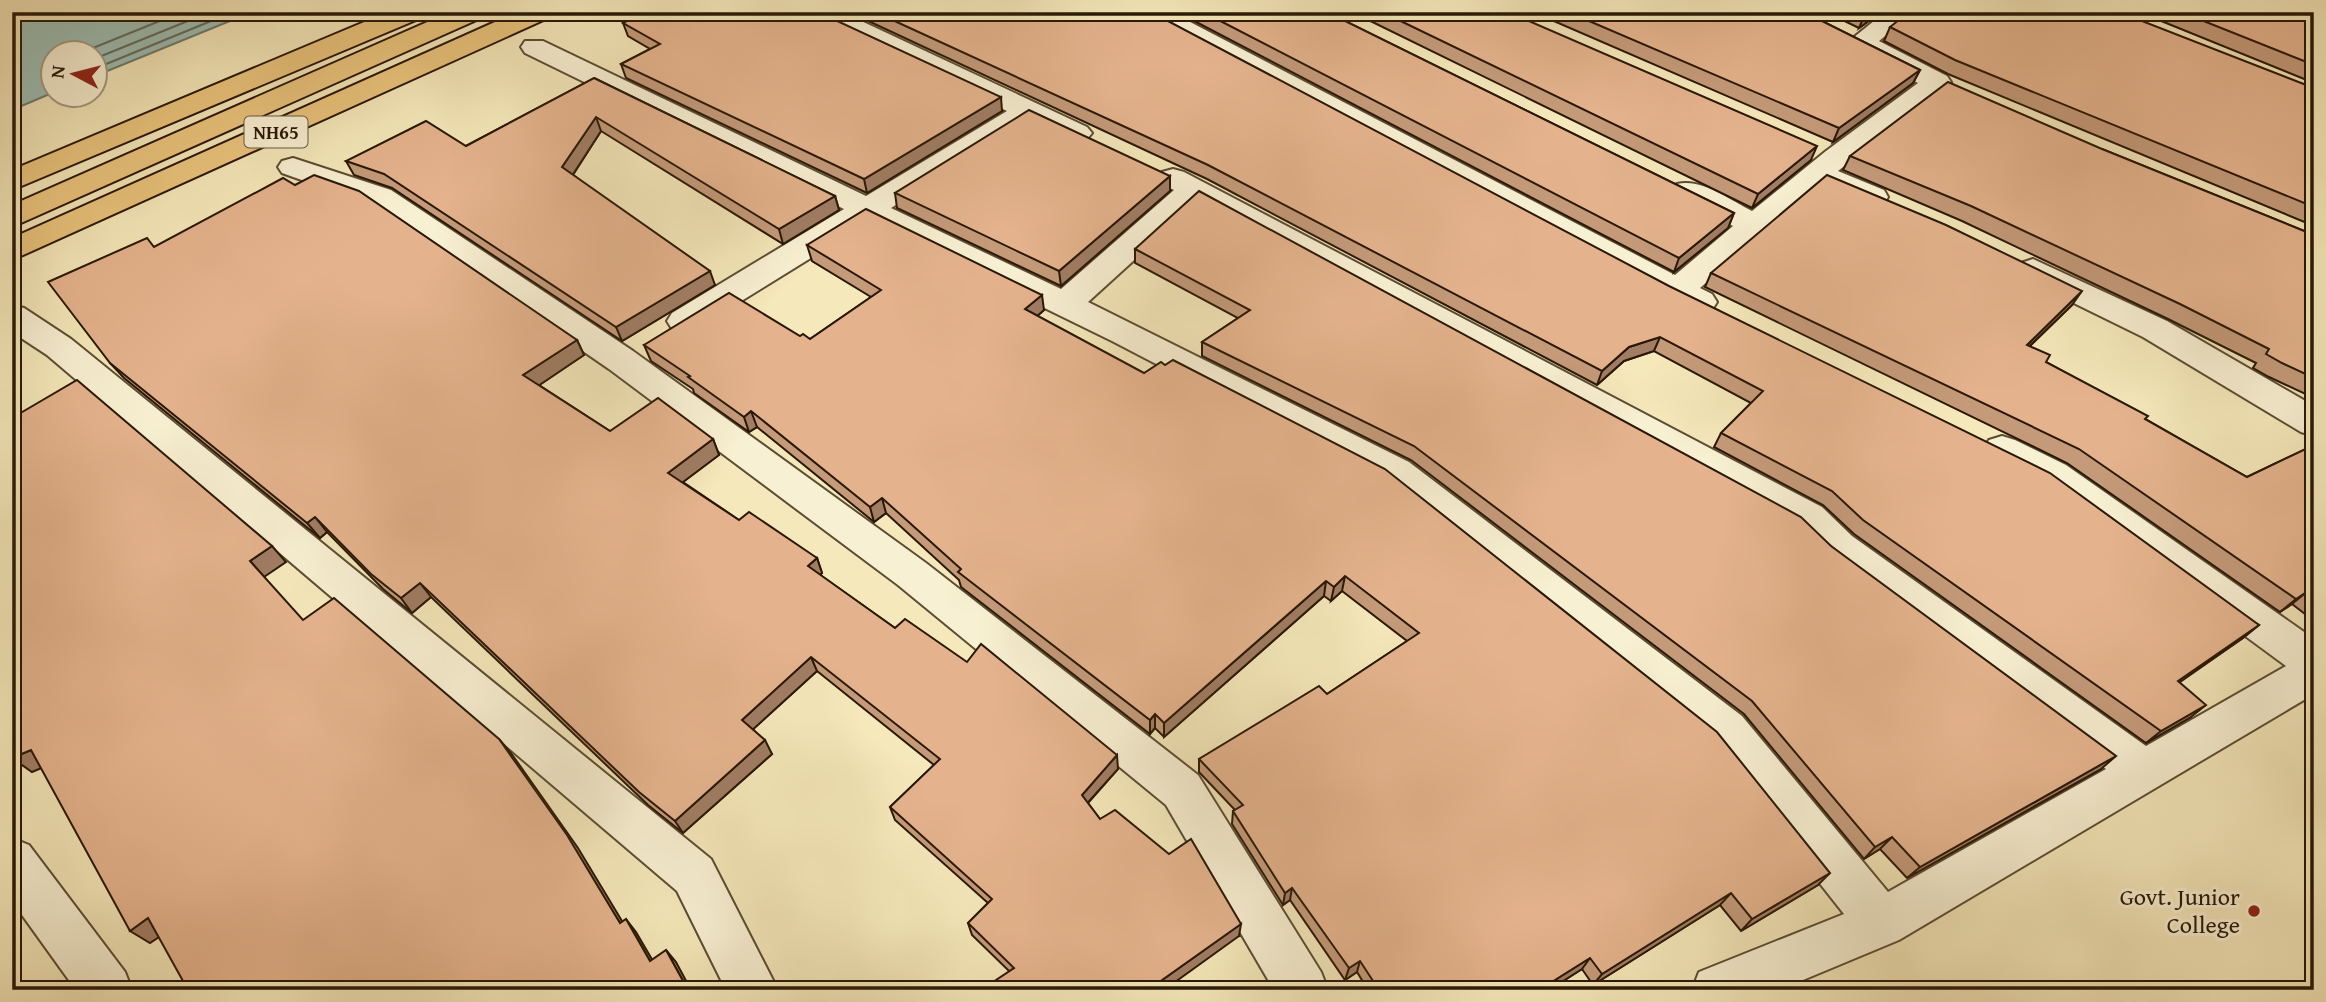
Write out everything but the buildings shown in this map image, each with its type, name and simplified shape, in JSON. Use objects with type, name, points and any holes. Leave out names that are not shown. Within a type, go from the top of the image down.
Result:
[{"type":"highway","points":[[12,181],[297,58],[413,12]]},
{"type":"highway","name":"NH65","points":[[12,217],[472,12]]},
{"type":"highway","name":"NH65","points":[[12,250],[537,29]]},
{"type":"street","points":[[820,12],[1100,144]]},
{"type":"street","points":[[1151,12],[1727,315]]},
{"type":"street","points":[[1677,290],[1755,225],[1821,159],[1949,87],[1848,36],[1902,12]]},
{"type":"street","points":[[537,29],[869,208],[1396,472],[1726,730],[1882,923]]},
{"type":"street","points":[[640,348],[1029,110]]},
{"type":"street","points":[[1821,159],[1902,209]]},
{"type":"street","points":[[1147,166],[1195,188],[1808,517],[1838,547],[2144,771]]},
{"type":"street","points":[[293,167],[380,197],[640,348],[912,574],[1182,790],[1303,990]]},
{"type":"street","points":[[1669,182],[1755,225]]},
{"type":"street","points":[[1065,304],[1195,188]]},
{"type":"street","points":[[2010,259],[2155,330],[2314,423]]},
{"type":"street","points":[[12,316],[59,347],[694,875],[753,990]]},
{"type":"street","points":[[1965,432],[2053,475],[2314,663]]},
{"type":"street","points":[[1720,989],[1882,923],[2314,672]]},
{"type":"street","points":[[12,861],[107,990]]},
{"type":"water","points":[[12,12],[252,12],[108,71],[108,38],[38,38],[38,99],[12,110]]},
{"type":"place","name":"Govt. Junior College","points":[[2254,911]]}]
